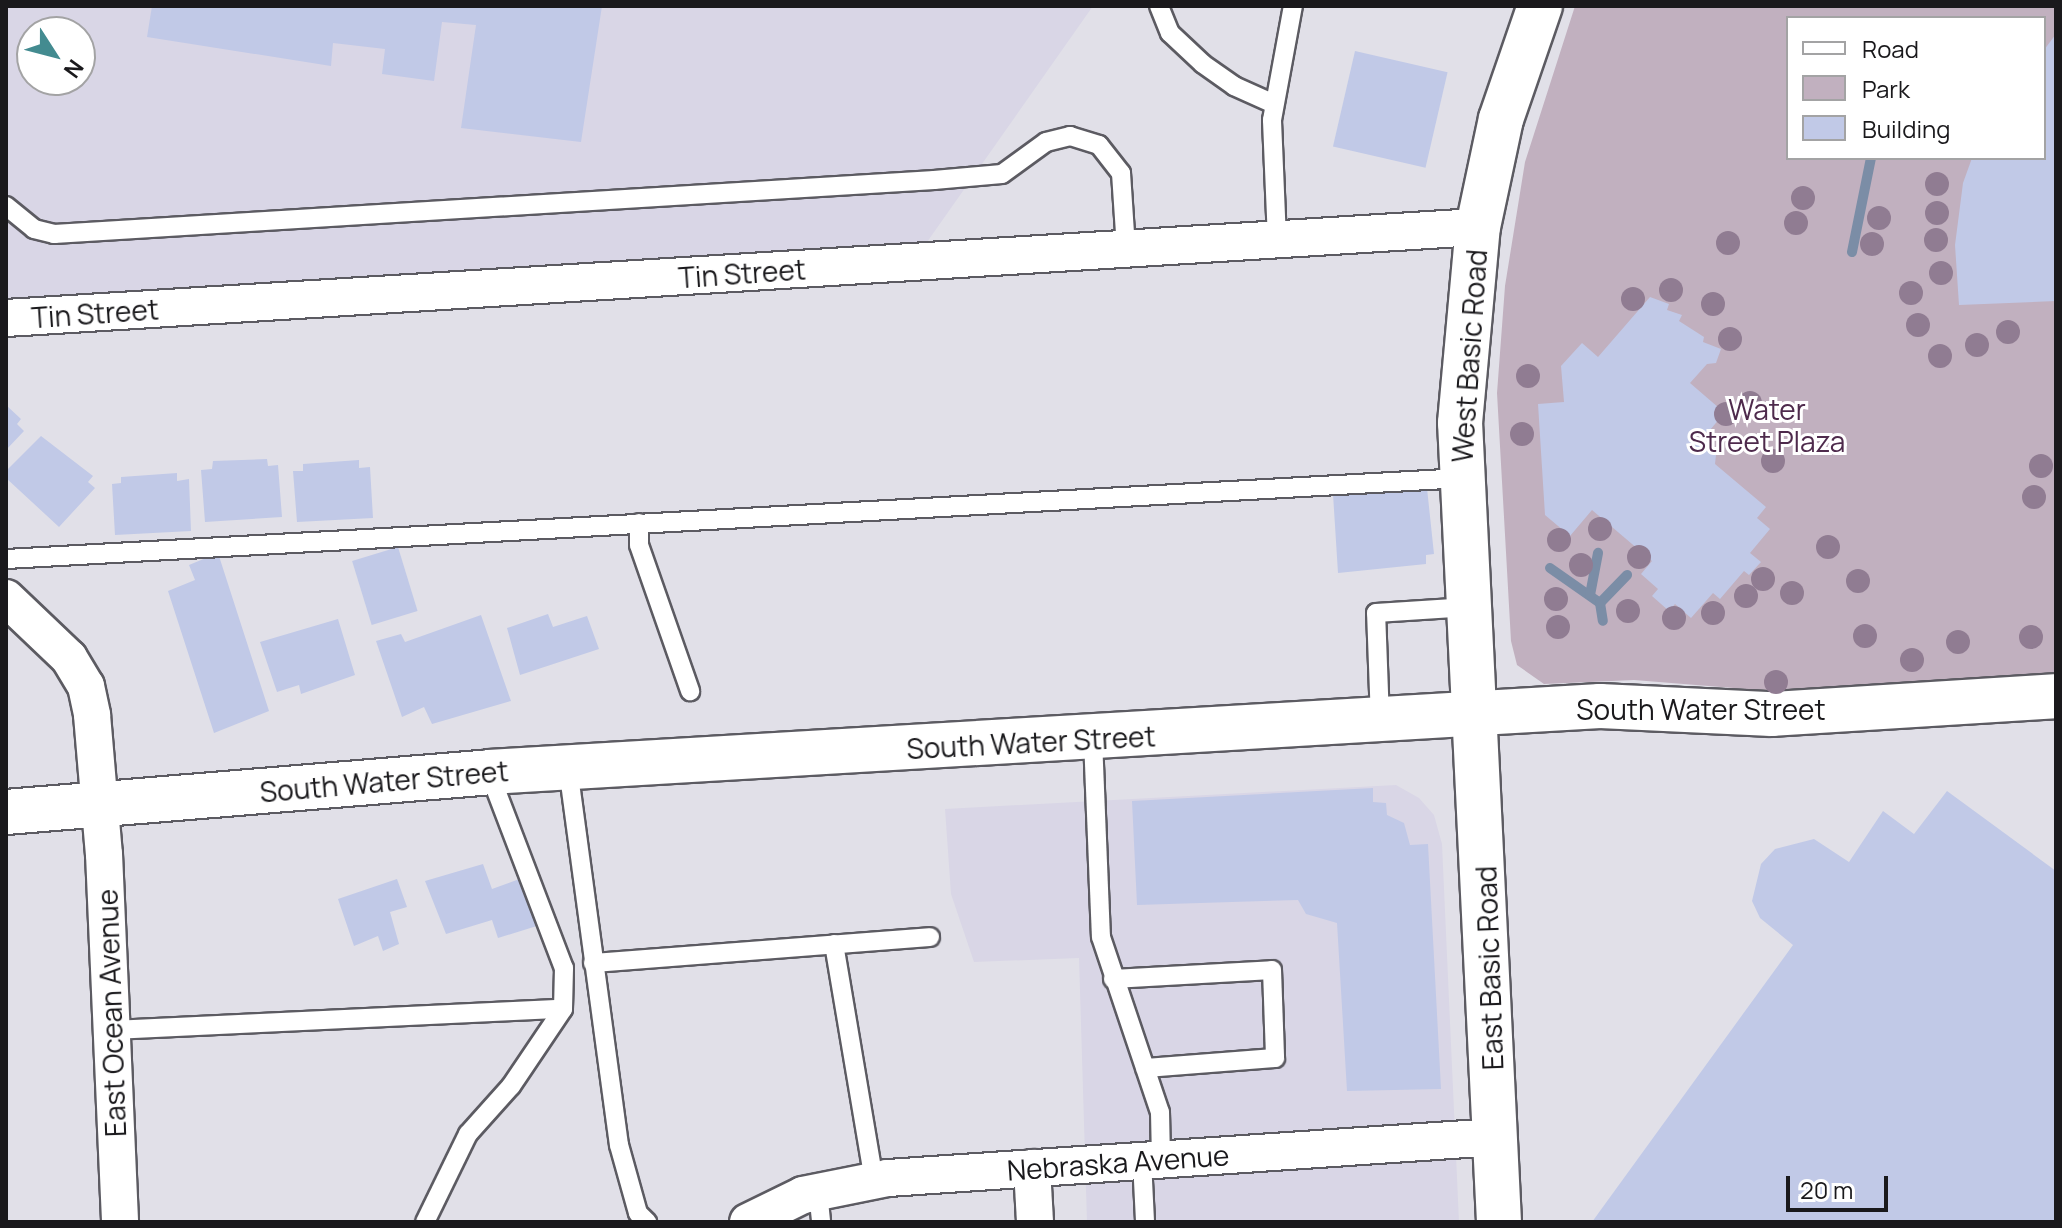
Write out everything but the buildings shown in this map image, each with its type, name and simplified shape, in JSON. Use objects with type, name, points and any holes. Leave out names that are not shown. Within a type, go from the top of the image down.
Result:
[{"type":"main road","name":"West Basic Road","points":[[1475,714],[1460,423],[1478,227],[1501,119],[1540,6]]},
{"type":"main road","name":"South Water Street","points":[[6,812],[489,772],[1093,739],[1646,704],[1772,714],[2056,696]]},
{"type":"main road","name":"East Basic Road","points":[[1475,714],[1499,1222]]},
{"type":"street","name":"Tin Street","points":[[6,318],[1478,227]]},
{"type":"street","name":"East Ocean Avenue","points":[[6,598],[69,658],[86,686],[99,804],[120,1222]]},
{"type":"street","name":"Nebraska Avenue","points":[[748,1222],[819,1207],[874,1181],[1496,1137]]},
{"type":"street","points":[[1032,1168],[1035,1222]]},
{"type":"lane","points":[[1159,6],[1170,33],[1203,64],[1234,86],[1274,104]]},
{"type":"lane","points":[[1277,240],[1274,104],[1293,6]]},
{"type":"lane","points":[[6,206],[34,229],[54,234],[934,180],[1002,174],[1046,142],[1070,136],[1099,145],[1121,173],[1126,249]]},
{"type":"lane","points":[[6,559],[1462,478]]},
{"type":"lane","points":[[639,523],[639,545],[690,691]]},
{"type":"lane","points":[[1380,720],[1376,613],[1469,607]]},
{"type":"lane","points":[[1093,739],[1101,937],[1160,1112],[1145,1222]]},
{"type":"lane","points":[[568,768],[619,1145],[638,1213],[647,1222]]},
{"type":"lane","points":[[425,1222],[468,1134],[511,1086],[563,1009],[564,968],[489,772]]},
{"type":"lane","points":[[593,963],[930,937]]},
{"type":"lane","points":[[834,944],[874,1181]]},
{"type":"lane","points":[[1113,979],[1272,970],[1275,1058],[1145,1068]]},
{"type":"lane","points":[[111,1030],[563,1009]]},
{"type":"shaded area","points":[[6,6],[1093,6],[913,262],[6,318]]},
{"type":"shaded area","points":[[1396,785],[1419,798],[1434,815],[1442,844],[1459,1222],[1087,1222],[1079,958],[974,962],[951,894],[945,809]]},
{"type":"green space","name":"Water Street Plaza","points":[[1575,6],[2056,6],[2056,677],[1808,694],[1634,680],[1544,684],[1517,665],[1511,641],[1497,393],[1505,286],[1525,162]]},
{"type":"waterway","points":[[1852,252],[1871,160]]},
{"type":"waterway","points":[[1590,595],[1598,553]]},
{"type":"waterway","points":[[1550,568],[1600,603],[1603,621]]},
{"type":"waterway","points":[[1600,603],[1627,575]]}]
